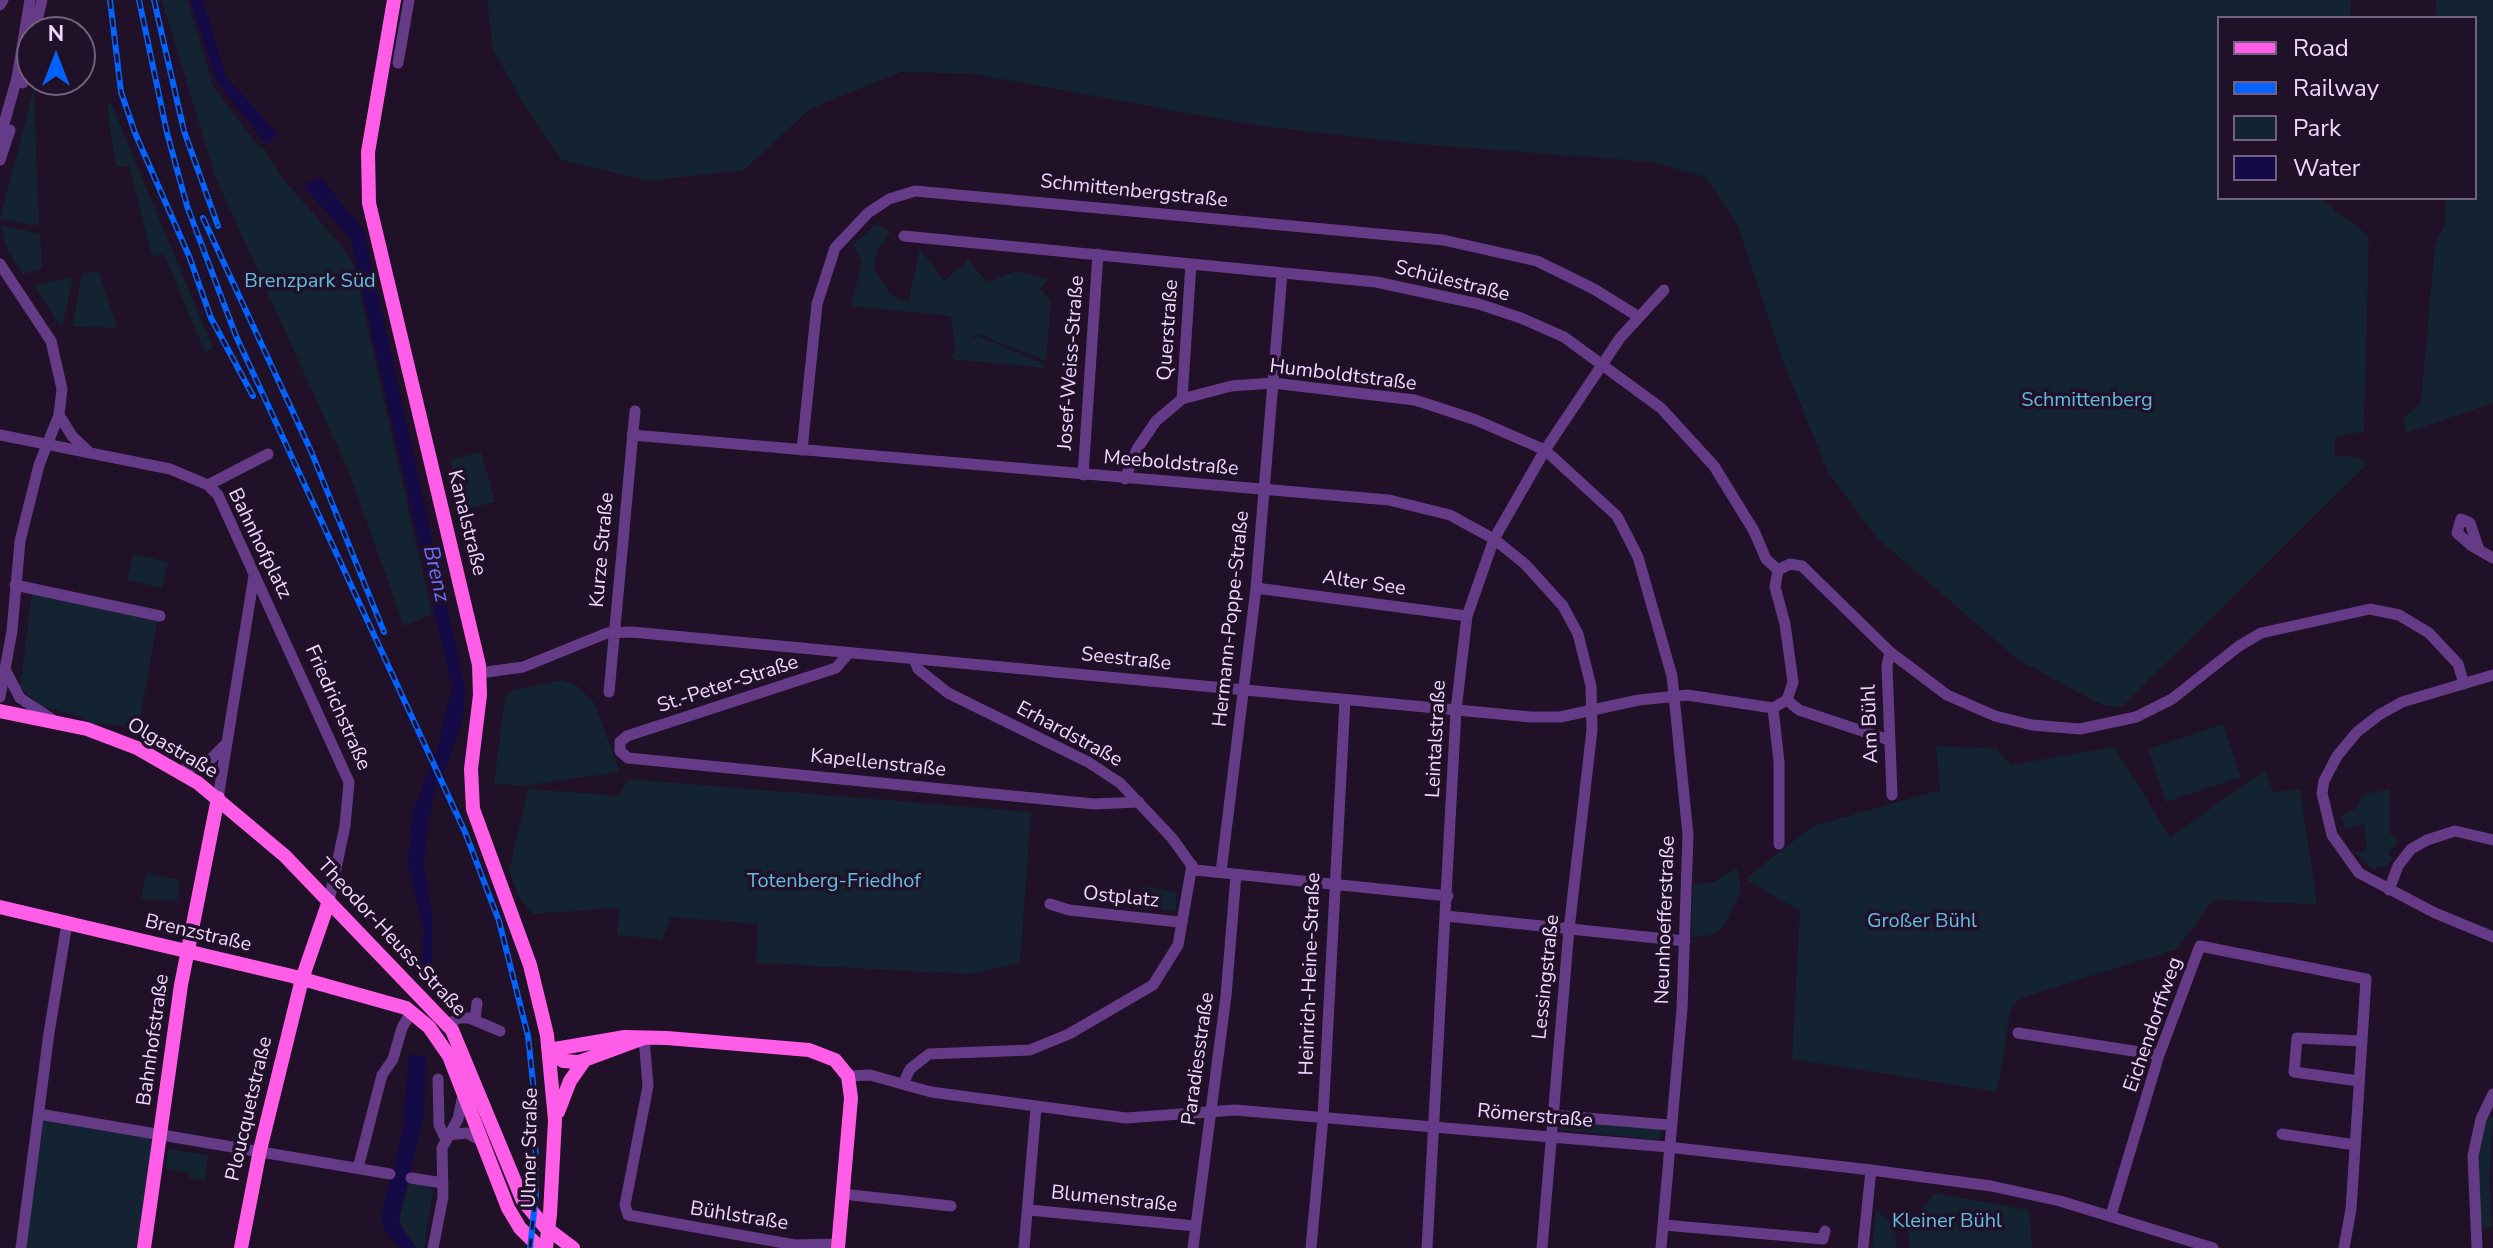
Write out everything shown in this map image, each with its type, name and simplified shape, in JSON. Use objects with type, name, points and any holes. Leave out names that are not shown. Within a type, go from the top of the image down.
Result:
[{"type":"main road","name":"Kanalstraße","points":[[394,0],[368,152],[369,203],[480,673],[471,769],[473,809],[530,965],[549,1050]]},
{"type":"main road","name":"Olgastraße","points":[[0,711],[60,723],[119,740],[179,771],[218,798]]},
{"type":"main road","name":"Theodor-Heuss-Straße","points":[[218,798],[285,856],[448,1024],[466,1059],[523,1201],[545,1227],[573,1248]]},
{"type":"main road","name":"Bahnhofstraße","points":[[144,1248],[188,952],[218,798]]},
{"type":"main road","name":"Friedrichstraße","points":[[302,979],[329,901]]},
{"type":"main road","name":"Brenzstraße","points":[[0,907],[387,1001]]},
{"type":"main road","name":"Ploucquetstraße","points":[[241,1248],[260,1150],[302,979]]},
{"type":"main road","name":"Theodor-Heuss-Straße","points":[[387,1001],[411,1012],[444,1046],[513,1217],[543,1248]]},
{"type":"main road","points":[[549,1050],[625,1037],[809,1050],[835,1060],[848,1076],[851,1098],[843,1194],[833,1245]]},
{"type":"main road","points":[[549,1050],[567,1063],[584,1061],[644,1038]]},
{"type":"main road","name":"Ulmer Straße","points":[[543,1248],[550,1214],[555,1120],[549,1050]]},
{"type":"main road","points":[[555,1120],[570,1081],[584,1061]]},
{"type":"street","points":[[0,5],[3,0]]},
{"type":"street","points":[[398,63],[409,0]]},
{"type":"street","points":[[0,138],[17,78],[27,2]]},
{"type":"street","points":[[0,160],[20,96]]},
{"type":"street","name":"Schmittenbergstraße","points":[[802,450],[817,304],[835,248],[868,213],[889,199],[915,191],[1443,240],[1537,261],[1594,289],[1639,317]]},
{"type":"street","name":"Schülestraße","points":[[904,236],[1376,282],[1479,304],[1564,337],[1661,408],[1685,432],[1735,498],[1766,559],[1778,570]]},
{"type":"street","name":"Josef-Weiss-Straße","points":[[1083,475],[1098,254]]},
{"type":"street","points":[[0,264],[55,353],[61,376],[59,415],[32,490],[0,697]]},
{"type":"street","name":"Querstraße","points":[[1182,399],[1191,264]]},
{"type":"street","name":"Hermann-Poppe-Straße","points":[[1221,872],[1256,588],[1282,273]]},
{"type":"street","name":"Leintalstraße","points":[[1427,1248],[1436,1127],[1456,710],[1467,616],[1494,539],[1545,450],[1603,363],[1664,290]]},
{"type":"street","name":"Humboldtstraße","points":[[1125,479],[1137,449],[1156,421],[1182,399],[1231,386],[1273,383],[1415,400],[1476,420],[1545,450],[1586,484],[1617,516],[1638,557],[1665,649],[1674,695]]},
{"type":"street","name":"Kurze Straße","points":[[609,692],[635,411]]},
{"type":"street","points":[[59,415],[72,436],[88,451]]},
{"type":"street","points":[[0,435],[170,469],[208,485]]},
{"type":"street","name":"Meeboldstraße","points":[[632,435],[1389,500],[1450,515],[1494,539],[1536,575],[1563,606],[1587,662],[1591,710]]},
{"type":"street","name":"Bahnhofplatz","points":[[268,454],[208,485],[218,495],[284,639]]},
{"type":"street","points":[[2479,550],[2493,558]]},
{"type":"street","points":[[1779,844],[1779,762],[1773,708],[1787,700],[1792,689],[1792,672],[1775,587],[1778,570],[1790,564],[1802,566],[1890,652],[1926,681],[1974,707],[2032,725],[2080,729],[2102,727],[2152,710],[2190,687],[2239,646],[2261,633],[2370,609],[2399,615],[2429,633],[2458,664],[2464,684]]},
{"type":"street","name":"Bahnhofstraße","points":[[218,798],[254,576]]},
{"type":"street","points":[[15,585],[160,616]]},
{"type":"street","name":"Alter See","points":[[1256,588],[1467,616]]},
{"type":"street","points":[[246,615],[269,606]]},
{"type":"street","name":"Seestraße","points":[[480,673],[523,667],[614,632],[1546,718],[1674,695],[1699,695],[1773,708]]},
{"type":"street","name":"Friedrichstraße","points":[[284,639],[345,769],[350,796],[329,901]]},
{"type":"street","name":"Am Bühl","points":[[1890,652],[1887,666],[1892,795]]},
{"type":"street","name":"St.-Peter-Straße","points":[[619,747],[627,736],[836,668],[848,654]]},
{"type":"street","name":"Erhardstraße","points":[[914,659],[918,669],[948,693],[1088,762],[1120,783],[1192,865]]},
{"type":"street","name":"Olgastraße","points":[[6,671],[23,702],[60,723]]},
{"type":"street","points":[[2493,675],[2402,702],[2379,715],[2357,732],[2337,756],[2324,781],[2322,793],[2332,835],[2359,873],[2389,890],[2493,937]]},
{"type":"street","name":"Neunhoefferstraße","points":[[1661,1248],[1685,941],[1688,835],[1674,695]]},
{"type":"street","name":"Heinrich-Heine-Straße","points":[[1311,1248],[1323,1118],[1332,884],[1345,700]]},
{"type":"street","points":[[1787,700],[1799,710],[1889,740]]},
{"type":"street","name":"Lessingstraße","points":[[1542,1248],[1549,1136],[1591,710]]},
{"type":"street","points":[[179,771],[208,762],[225,744]]},
{"type":"street","name":"Kapellenstraße","points":[[619,747],[628,758],[1094,804],[1139,802]]},
{"type":"street","points":[[2389,890],[2398,866],[2411,849],[2427,840],[2455,831],[2493,840]]},
{"type":"street","points":[[1192,865],[1195,870],[1236,875],[1448,896]]},
{"type":"street","name":"Ostplatz","points":[[1050,904],[1069,910],[1179,922],[1192,865]]},
{"type":"street","name":"Paradiesstraße","points":[[1193,1248],[1202,1157],[1213,1110],[1236,875]]},
{"type":"street","points":[[1446,916],[1685,941]]},
{"type":"street","points":[[903,1084],[910,1069],[929,1054],[1030,1050],[1124,1005],[1153,985],[1164,972],[1178,945],[1179,922]]},
{"type":"street","points":[[21,1248],[67,923]]},
{"type":"street","name":"Eichendorffweg","points":[[2111,1215],[2159,1055],[2200,946],[2366,979],[2362,1041]]},
{"type":"street","points":[[475,1020],[477,1003]]},
{"type":"street","points":[[358,1168],[382,1075],[393,1059],[402,1028],[411,1012]]},
{"type":"street","points":[[448,1024],[459,1018],[475,1020],[500,1031]]},
{"type":"street","points":[[2018,1033],[2159,1055]]},
{"type":"street","name":"Bühlstraße","points":[[644,1038],[648,1086],[625,1205],[628,1215],[833,1245]]},
{"type":"street","points":[[2344,1248],[2355,1145],[2362,1041],[2297,1038],[2294,1072],[2359,1081]]},
{"type":"street","name":"Römerstraße","points":[[848,1076],[870,1075],[931,1092],[1036,1108],[1137,1118],[1213,1110],[1549,1136],[1871,1170],[1991,1186],[2111,1215],[2213,1248]]},
{"type":"street","points":[[438,1079],[439,1125],[449,1133],[467,1133],[483,1142]]},
{"type":"street","points":[[433,1248],[443,1183],[441,1152],[464,1090]]},
{"type":"street","points":[[2477,1248],[2473,1156],[2480,1121],[2493,1094]]},
{"type":"street","points":[[1024,1248],[1036,1108]]},
{"type":"street","points":[[39,1114],[390,1174]]},
{"type":"street","name":"Römerstraße","points":[[1551,1115],[1670,1125]]},
{"type":"street","points":[[449,1133],[475,1122],[492,1126]]},
{"type":"street","points":[[2282,1134],[2355,1145]]},
{"type":"street","points":[[1863,1248],[1871,1170]]},
{"type":"street","points":[[411,1178],[443,1183]]},
{"type":"street","points":[[843,1194],[951,1206]]},
{"type":"street","name":"Blumenstraße","points":[[1029,1210],[1195,1226]]},
{"type":"street","points":[[1664,1225],[1823,1239],[1825,1231]]},
{"type":"green space","name":"Brenzpark Süd","points":[[162,0],[187,0],[214,88],[259,147],[264,148],[279,174],[343,248],[354,266],[432,614],[404,626],[349,472],[215,176]]},
{"type":"green space","name":"Schmittenberg","points":[[487,0],[2351,0],[2350,16],[2217,16],[2217,200],[2322,200],[2369,236],[2364,432],[2336,436],[2334,456],[2357,457],[2367,464],[2122,707],[2102,705],[2017,659],[1877,538],[1828,472],[1782,359],[1738,226],[1705,177],[1653,162],[1417,144],[1253,125],[974,74],[901,72],[810,109],[744,170],[647,181],[562,160],[526,108],[493,49]]},
{"type":"green space","points":[[2436,0],[2493,0],[2493,403],[2406,433],[2404,418],[2421,402],[2435,245],[2446,221],[2446,200],[2477,200],[2477,16],[2435,16]]},
{"type":"green space","points":[[32,96],[34,96],[39,226],[0,219]]},
{"type":"green space","points":[[111,103],[213,348],[205,352],[164,254],[152,256],[129,166],[116,167],[107,105]]},
{"type":"green space","points":[[876,224],[891,232],[878,249],[873,268],[891,295],[908,302],[920,249],[944,281],[968,260],[987,282],[1016,271],[1048,279],[1040,289],[1051,300],[1046,361],[978,334],[969,341],[978,336],[1043,363],[1045,368],[950,359],[955,351],[951,316],[851,306],[862,262],[853,245]]},
{"type":"green space","points":[[0,225],[40,234],[42,269],[23,274],[9,254]]},
{"type":"green space","points":[[98,271],[117,328],[72,326],[82,274]]},
{"type":"green space","points":[[73,277],[63,325],[59,324],[34,286]]},
{"type":"green space","points":[[481,452],[495,502],[463,510],[450,460]]},
{"type":"green space","points":[[133,554],[168,562],[162,588],[127,580]]},
{"type":"green space","points":[[32,592],[158,617],[138,730],[94,724],[78,716],[41,706],[20,687]]},
{"type":"green space","points":[[562,680],[576,685],[594,703],[620,772],[522,786],[494,784],[505,697],[513,690]]},
{"type":"green space","points":[[2223,724],[2241,777],[2166,802],[2148,749]]},
{"type":"green space","name":"Großer Bühl","points":[[1936,746],[1996,748],[2011,765],[2114,747],[2170,837],[2265,770],[2273,792],[2300,789],[2317,904],[2213,900],[2177,949],[2018,999],[2010,1013],[1997,1092],[1792,1059],[1800,911],[1745,879],[1813,826],[1940,790]]},
{"type":"green space","name":"Totenberg-Friedhof","points":[[628,779],[1031,812],[1020,963],[969,974],[756,963],[758,924],[671,917],[662,940],[617,935],[619,908],[532,914],[518,895],[509,870],[528,789],[619,796]]},
{"type":"green space","points":[[2390,789],[2390,833],[2398,841],[2388,853],[2393,859],[2388,865],[2373,869],[2352,850],[2361,853],[2367,849],[2364,824],[2345,829],[2341,816],[2355,809],[2361,820],[2356,808],[2364,794]]},
{"type":"green space","points":[[1737,868],[1741,891],[1723,927],[1712,935],[1691,937],[1693,884],[1713,882]]},
{"type":"green space","points":[[146,873],[179,880],[177,901],[141,899]]},
{"type":"green space","points":[[1142,886],[1176,892],[1176,911],[1141,909]]},
{"type":"green space","points":[[2493,1116],[2489,1179],[2492,1225],[2484,1229],[2480,1224],[2477,1163],[2483,1121]]},
{"type":"green space","points":[[1560,1117],[1661,1127],[1660,1140],[1559,1130]]},
{"type":"green space","points":[[39,1118],[155,1139],[140,1248],[21,1248]]},
{"type":"green space","points":[[168,1149],[208,1155],[205,1181],[189,1178],[190,1173],[166,1169]]},
{"type":"green space","points":[[409,1181],[434,1185],[424,1248],[416,1248],[399,1221]]},
{"type":"green space","name":"Kleiner Bühl","points":[[1935,1193],[2029,1210],[2032,1247],[2039,1248],[1911,1248],[1907,1229]]},
{"type":"green space","points":[[1876,1211],[1894,1224],[1897,1248],[1872,1248]]},
{"type":"water","points":[[190,0],[203,0],[226,77],[278,134],[266,144],[217,82]]},
{"type":"water","name":"Brenz","points":[[320,177],[364,231],[465,688],[463,719],[446,767],[437,781],[428,825],[424,865],[432,914],[432,980],[420,978],[424,930],[408,863],[413,810],[436,754],[452,688],[350,237],[303,186]]},
{"type":"water","points":[[409,1055],[426,1056],[424,1117],[399,1216],[400,1225],[416,1248],[400,1248],[384,1229],[381,1217],[402,1134]]},
{"type":"railway","points":[[110,0],[121,92],[135,133],[189,256],[211,318],[253,396]]},
{"type":"railway","points":[[139,0],[167,133],[187,206],[236,336],[465,832],[499,921],[528,1036],[535,1101],[536,1194],[530,1248]]},
{"type":"railway","points":[[154,0],[184,131],[218,226]]},
{"type":"railway","points":[[203,218],[311,451],[384,632]]}]
